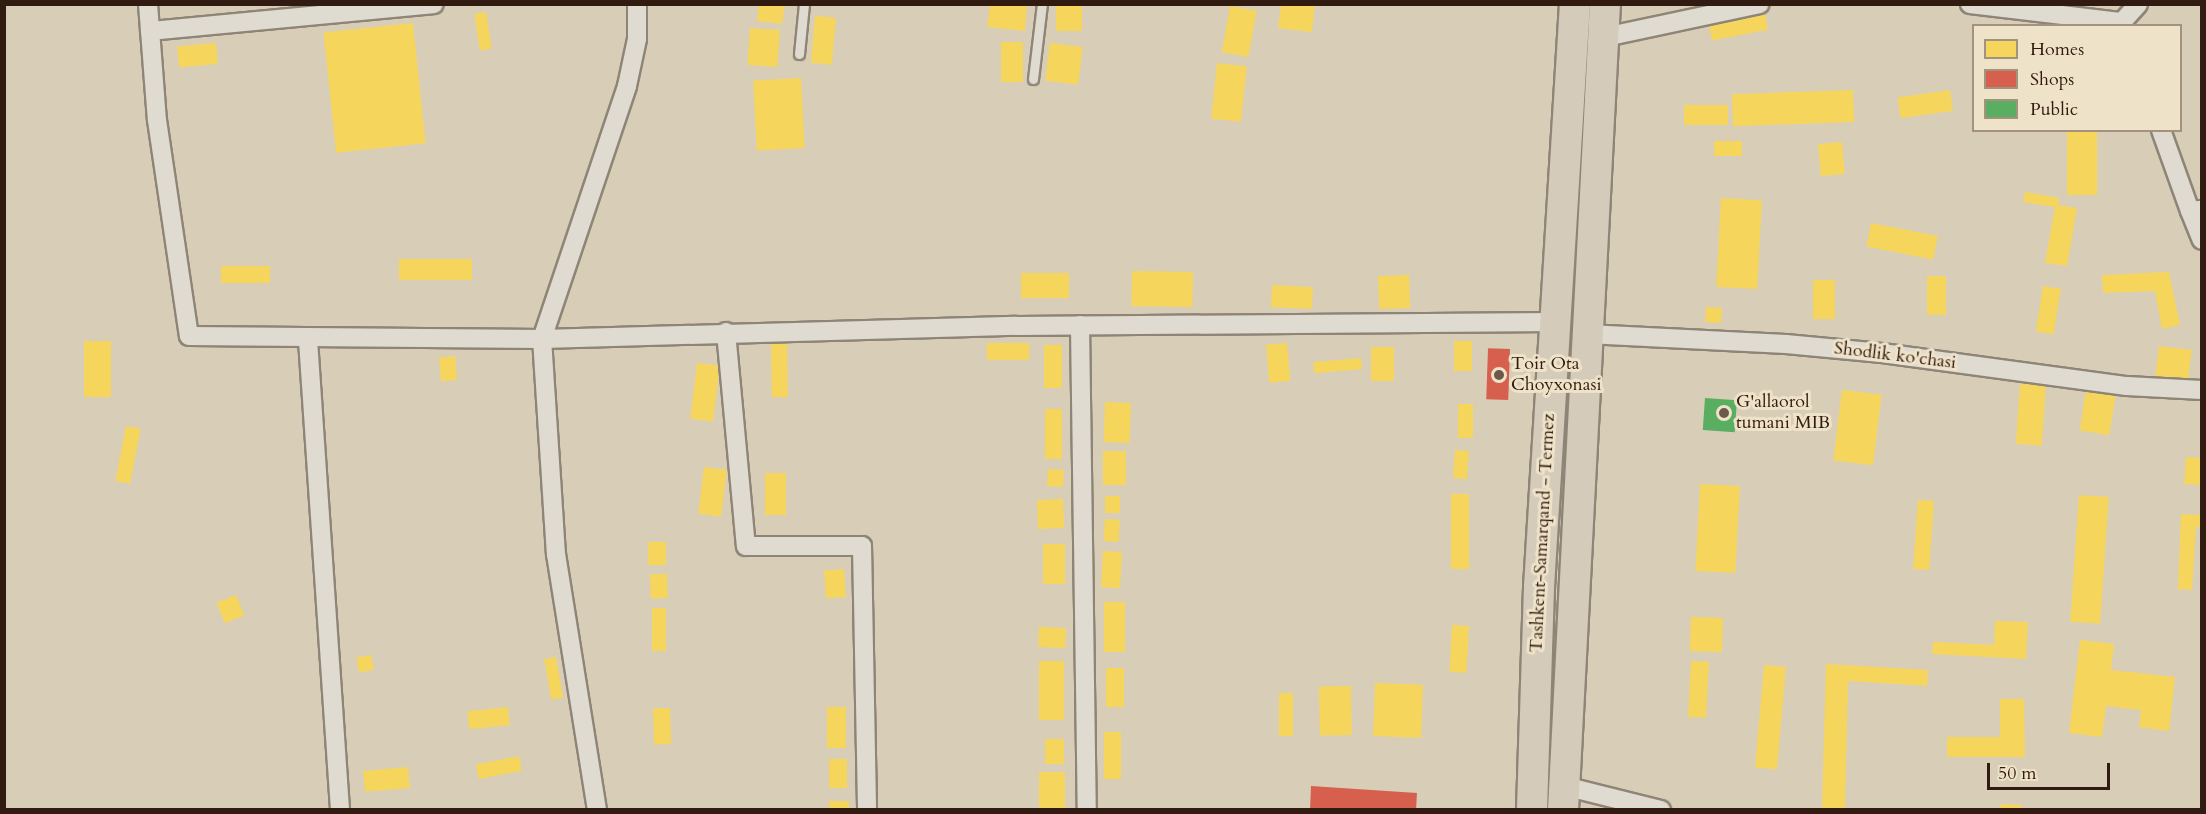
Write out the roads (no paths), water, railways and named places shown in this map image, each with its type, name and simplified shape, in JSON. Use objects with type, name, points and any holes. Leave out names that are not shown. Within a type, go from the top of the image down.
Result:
[{"type":"highway","name":"Tashkent-Samarqand - Termez","points":[[1533,810],[1539,587],[1575,4]]},
{"type":"highway","name":"Tashkent-Samarqand - Termez","points":[[1563,798],[1605,4]]},
{"type":"highway","points":[[1569,100],[1587,94],[1600,118]]},
{"type":"street","points":[[148,4],[157,120],[189,336],[308,340],[542,339],[726,332],[1080,325],[1555,322]]},
{"type":"street","points":[[150,31],[434,4]]},
{"type":"street","points":[[597,810],[556,555],[542,339],[627,86],[637,39],[637,4]]},
{"type":"street","points":[[1605,37],[1760,4]]},
{"type":"street","points":[[1970,4],[2120,17],[2138,4]]},
{"type":"street","points":[[2162,132],[2196,210],[2202,240]]},
{"type":"street","points":[[1080,325],[1086,810]]},
{"type":"street","points":[[726,332],[746,546],[862,546],[867,810]]},
{"type":"street","name":"Shodlik ko'chasi","points":[[1587,334],[1810,346],[2127,386],[2202,390]]},
{"type":"street","points":[[308,340],[340,810]]},
{"type":"street","points":[[1563,798],[1661,810]]},
{"type":"lane","points":[[799,54],[804,4]]},
{"type":"lane","points":[[1033,79],[1042,4]]},
{"type":"place","name":"Toir Ota Choyxonasi","points":[[1499,375]]},
{"type":"place","name":"G'allaorol tumani MIB","points":[[1724,413]]}]
